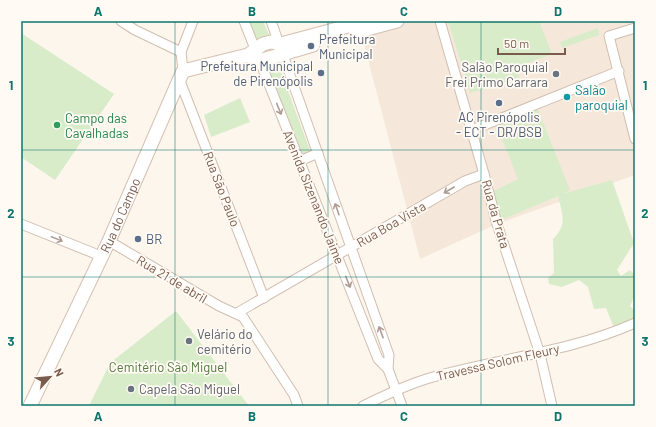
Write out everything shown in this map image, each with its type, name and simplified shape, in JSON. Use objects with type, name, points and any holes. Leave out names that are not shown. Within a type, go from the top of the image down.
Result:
[{"type":"street","points":[[121,21],[134,30],[181,52]]},
{"type":"street","name":"Rua do Campo","points":[[30,406],[109,241],[182,76],[181,52],[193,21]]},
{"type":"street","name":"Avenida Sizenando Jaime","points":[[244,21],[254,55],[300,161],[378,359],[388,369],[402,406]]},
{"type":"street","name":"Avenida Sizenando Jaime","points":[[271,21],[282,48],[350,247],[389,355],[388,369]]},
{"type":"street","points":[[282,48],[367,21]]},
{"type":"street","points":[[182,76],[254,55],[263,44],[271,42],[282,48],[383,23],[397,21]]},
{"type":"street","name":"Rua da Prata","points":[[440,21],[472,130],[497,224],[540,354],[552,406]]},
{"type":"street","points":[[635,28],[609,36],[635,139]]},
{"type":"street","points":[[472,130],[619,71]]},
{"type":"street","name":"Rua São Paulo","points":[[182,76],[264,298]]},
{"type":"street","points":[[300,161],[318,154]]},
{"type":"street","name":"Rua Boa Vista","points":[[237,313],[465,181],[484,174]]},
{"type":"street","points":[[21,224],[101,256]]},
{"type":"street","name":"Rua 21 de abril","points":[[109,241],[219,306],[237,313]]},
{"type":"street","points":[[237,313],[243,317],[294,395],[298,406]]},
{"type":"street","name":"Travessa Solom Fleury","points":[[363,406],[396,390],[433,377],[540,354],[601,337],[635,324]]},
{"type":"shaded area","points":[[358,21],[635,21],[635,175],[497,224],[420,259]]},
{"type":"green space","points":[[248,21],[263,21],[270,37],[256,43]]},
{"type":"green space","points":[[448,21],[539,21],[552,54],[517,67],[519,78],[470,93]]},
{"type":"green space","points":[[598,28],[599,35],[562,48],[560,42]]},
{"type":"green space","name":"Campo das Cavalhadas","points":[[21,33],[114,94],[55,180],[21,157]]},
{"type":"green space","points":[[277,61],[311,153],[302,157],[265,64]]},
{"type":"green space","points":[[240,98],[250,122],[211,137],[204,115]]},
{"type":"green space","points":[[537,107],[570,190],[562,194],[612,180],[634,243],[617,270],[621,276],[630,270],[635,275],[635,295],[630,306],[635,311],[635,319],[614,328],[606,308],[594,309],[588,287],[579,280],[562,287],[549,284],[548,278],[554,273],[553,239],[561,228],[563,219],[558,196],[499,221],[490,193],[518,179],[496,124]]},
{"type":"green space","name":"Cemitério São Miguel","points":[[176,311],[249,406],[89,406],[110,363]]},
{"type":"place","name":"Prefeitura Municipal","points":[[311,46]]},
{"type":"place","name":"Prefeitura Municipal de Pirenópolis","points":[[321,73]]},
{"type":"place","name":"Salão Paroquial Frei Primo Carrara","points":[[556,74]]},
{"type":"place","name":"Salão paroquial","points":[[567,97]]},
{"type":"place","name":"AC Pirenópolis - ECT - DR/BSB","points":[[499,103]]},
{"type":"place","name":"Campo das Cavalhadas","points":[[57,125]]},
{"type":"place","name":"BR","points":[[138,239]]},
{"type":"place","name":"Velário do cemitério","points":[[189,341]]},
{"type":"place","name":"Capela São Miguel","points":[[131,389]]}]
